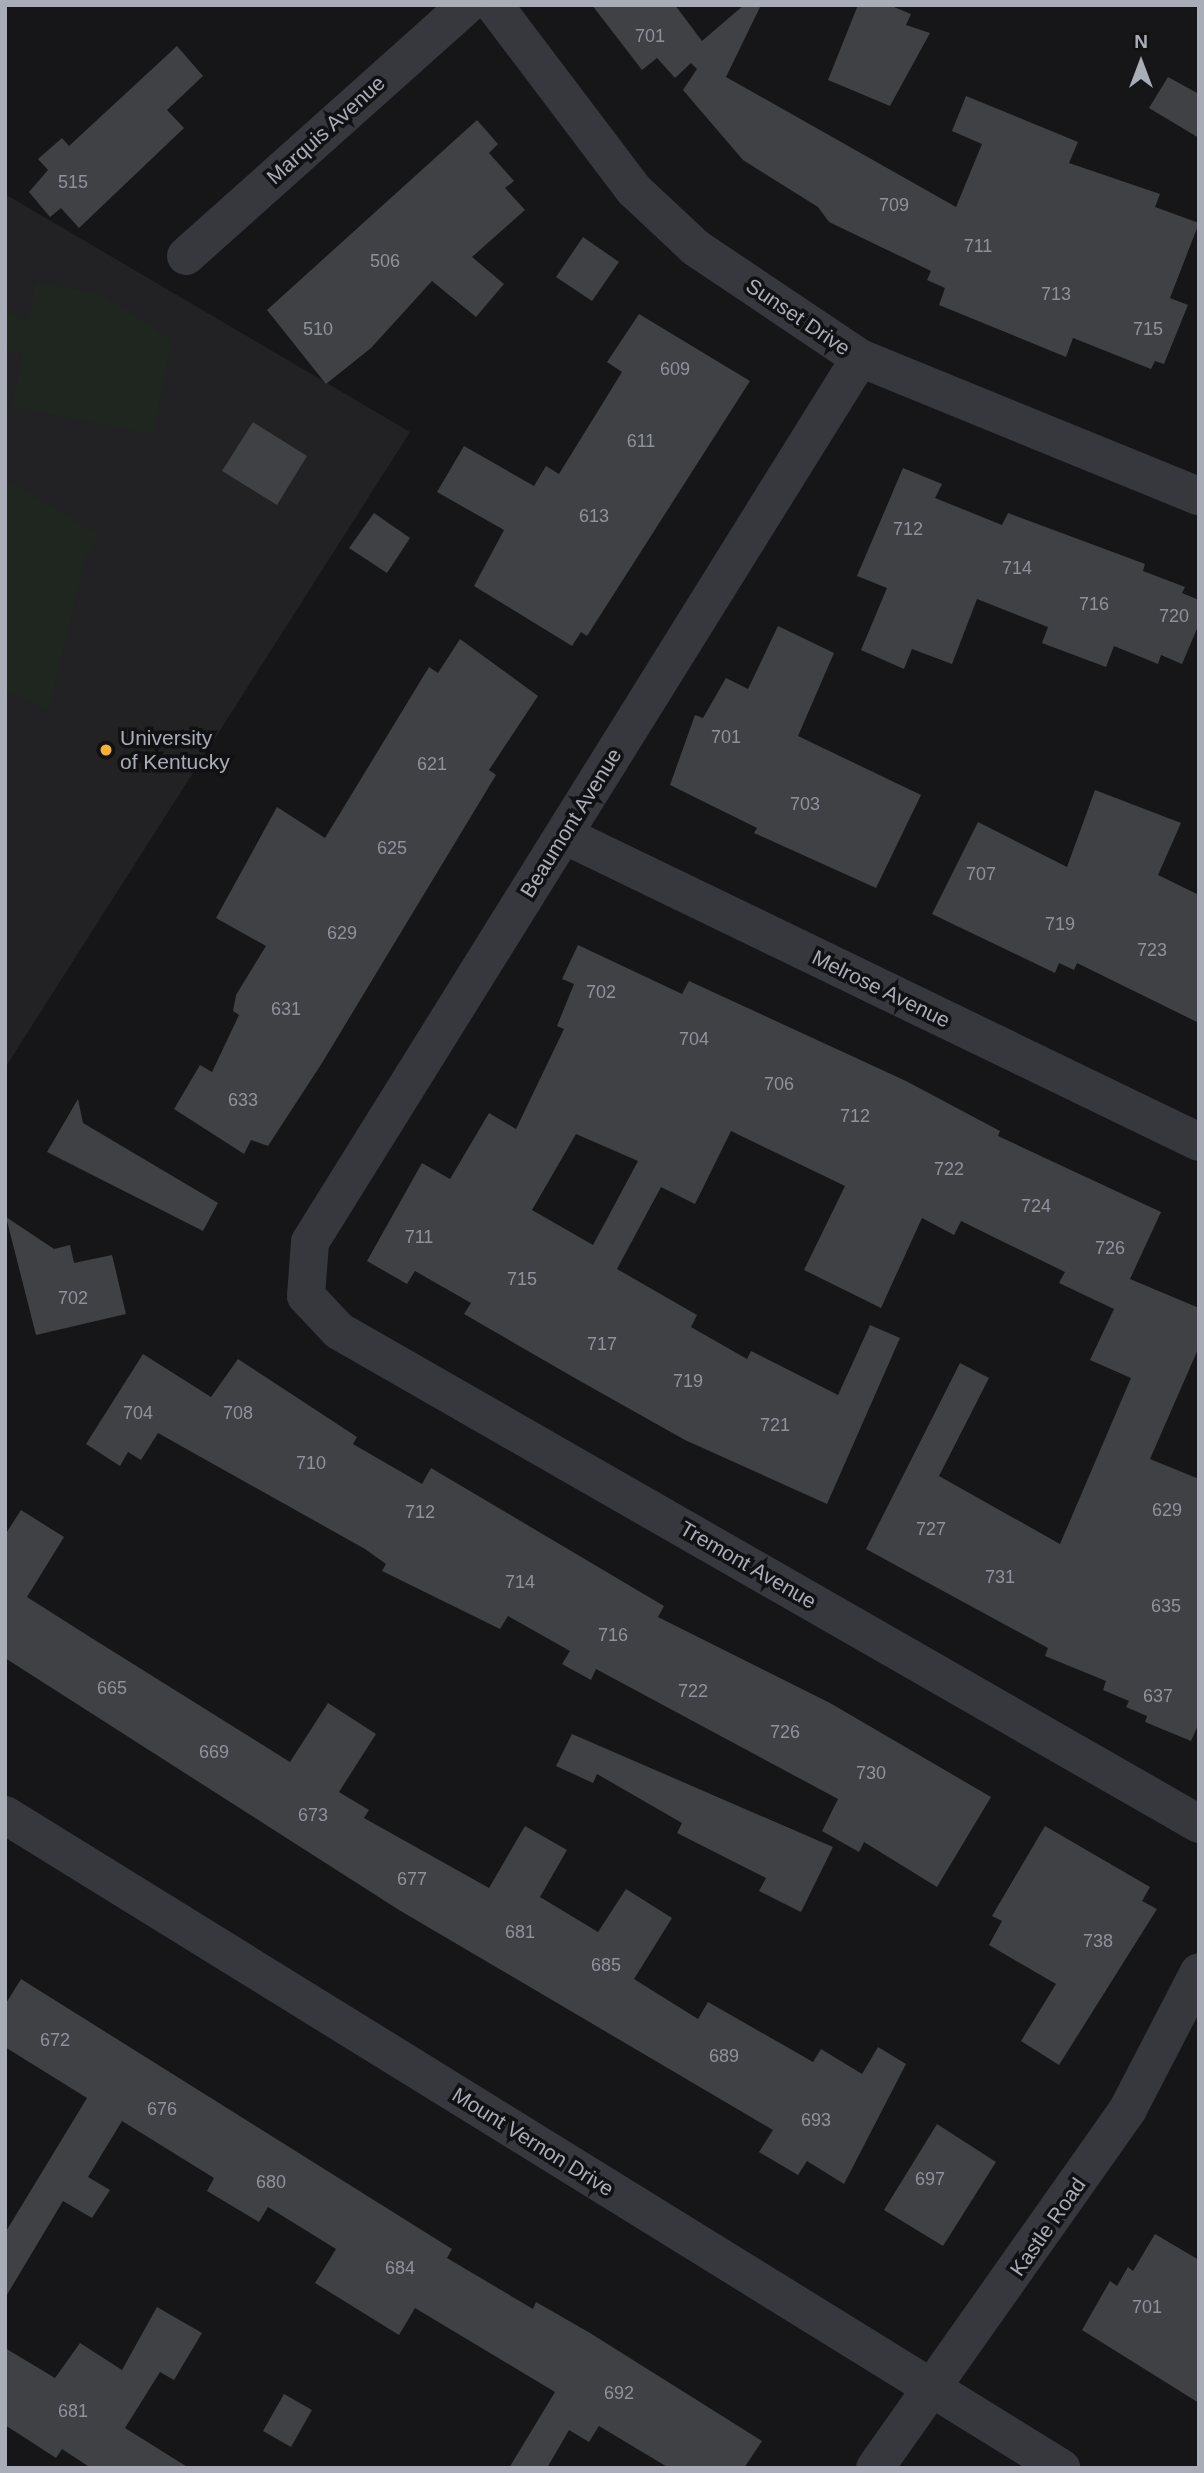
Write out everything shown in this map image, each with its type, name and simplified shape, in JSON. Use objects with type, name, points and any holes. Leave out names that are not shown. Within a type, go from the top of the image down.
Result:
[{"type":"street","name":"Marquis Avenue","points":[[186,256],[467,5]]},
{"type":"street","name":"Sunset Drive","points":[[494,5],[664,222],[860,358],[1199,496]]},
{"type":"street","name":"Beaumont Avenue","points":[[306,1296],[310,1242],[860,358]]},
{"type":"street","name":"Melrose Avenue","points":[[564,835],[1199,1142]]},
{"type":"street","name":"Tremont Avenue","points":[[306,1296],[339,1331],[1199,1824]]},
{"type":"street","name":"Mount Vernon Drive","points":[[5,1815],[1061,2468]]},
{"type":"street","name":"Kastle Road","points":[[875,2468],[1128,2109],[1199,1972]]},
{"type":"shaded area","name":"University of Kentucky","points":[[5,194],[410,432],[5,1068]]},
{"type":"shaded area","points":[[36,282],[100,294],[172,340],[153,434],[12,407],[23,351],[5,352],[5,310],[28,322]]},
{"type":"shaded area","points":[[5,479],[100,535],[84,561],[49,711],[5,690]]},
{"type":"building","points":[[592,5],[675,5],[702,41],[744,5],[761,5],[726,77],[956,207],[982,144],[952,131],[966,96],[1078,142],[1069,163],[1160,194],[1155,207],[1199,223],[1170,298],[1188,305],[1164,364],[1155,361],[1151,369],[1073,338],[1066,357],[939,305],[945,288],[927,280],[931,271],[829,222],[818,207],[743,160],[683,90],[697,69],[691,63],[675,78],[657,58],[642,70]]},
{"type":"building","points":[[858,5],[889,5],[911,14],[906,25],[930,33],[890,106],[828,80]]},
{"type":"building","points":[[177,46],[203,76],[167,110],[184,128],[79,228],[61,208],[50,217],[29,192],[48,170],[38,159],[62,138],[69,146]]},
{"type":"building","points":[[1168,77],[1199,94],[1199,138],[1149,108]]},
{"type":"building","points":[[477,120],[498,144],[489,153],[514,181],[505,188],[525,210],[472,257],[504,284],[476,317],[432,281],[371,348],[326,384],[267,310]]},
{"type":"building","points":[[583,237],[619,262],[592,301],[556,277]]},
{"type":"building","points":[[639,314],[750,381],[587,636],[581,632],[572,646],[474,586],[504,530],[437,492],[464,446],[534,486],[546,466],[559,474],[622,372],[607,362]]},
{"type":"building","points":[[253,422],[307,456],[277,505],[222,471]]},
{"type":"building","points":[[903,468],[942,484],[935,498],[1002,525],[1008,513],[1145,564],[1143,571],[1185,587],[1182,593],[1199,600],[1199,624],[1182,664],[1161,655],[1158,664],[1114,646],[1106,667],[1042,643],[1048,627],[977,599],[952,664],[912,649],[904,669],[861,650],[887,588],[857,576]]},
{"type":"building","points":[[374,513],[410,538],[387,573],[349,548]]},
{"type":"building","points":[[778,626],[834,653],[798,736],[921,795],[876,888],[754,833],[757,828],[670,785],[695,715],[703,718],[726,678],[748,689]]},
{"type":"building","points":[[460,639],[538,696],[489,770],[496,775],[322,1063],[268,1146],[251,1140],[244,1154],[174,1109],[200,1065],[212,1072],[239,1015],[233,1011],[236,995],[266,946],[216,918],[277,807],[325,838],[429,667],[438,673]]},
{"type":"building","points":[[1095,790],[1181,823],[1158,875],[1199,895],[1199,1023],[1077,963],[1074,970],[1059,963],[1055,973],[932,914],[978,822],[1067,867]]},
{"type":"building","points":[[578,945],[682,994],[689,981],[906,1081],[1000,1131],[998,1136],[1161,1212],[1130,1279],[1199,1308],[1199,1347],[1150,1459],[1199,1479],[1199,1723],[1191,1741],[1145,1722],[1147,1716],[1126,1707],[1129,1701],[1103,1690],[1106,1681],[1045,1656],[1048,1648],[866,1549],[960,1363],[989,1378],[939,1476],[1060,1544],[1131,1378],[1090,1360],[1114,1309],[1059,1283],[1065,1272],[961,1221],[954,1235],[922,1218],[881,1308],[804,1270],[845,1186],[731,1131],[695,1204],[661,1187],[617,1269],[697,1315],[691,1327],[747,1359],[751,1351],[838,1395],[870,1325],[900,1338],[827,1504],[685,1440],[580,1381],[464,1314],[471,1303],[415,1271],[407,1284],[367,1261],[422,1163],[450,1179],[489,1113],[516,1129],[564,1029],[557,1026],[574,984],[562,979]],"holes":[[[576,1134],[638,1161],[593,1245],[532,1210]]]},
{"type":"building","points":[[78,1099],[83,1123],[218,1203],[203,1231],[47,1152]]},
{"type":"building","points":[[6,1217],[54,1249],[70,1245],[74,1263],[112,1255],[126,1314],[36,1335]]},
{"type":"building","points":[[143,1354],[211,1397],[238,1359],[357,1437],[353,1444],[422,1484],[431,1468],[664,1606],[658,1617],[830,1703],[991,1797],[937,1887],[864,1842],[859,1852],[822,1831],[838,1799],[596,1669],[591,1680],[562,1664],[570,1651],[508,1616],[500,1629],[382,1571],[386,1564],[365,1549],[158,1433],[141,1460],[128,1452],[120,1466],[86,1444]]},
{"type":"building","points":[[21,1510],[64,1537],[27,1597],[90,1637],[290,1762],[328,1703],[376,1734],[339,1792],[369,1810],[364,1818],[489,1888],[525,1826],[567,1850],[540,1897],[598,1932],[626,1889],[672,1918],[634,1979],[698,2019],[708,2002],[813,2062],[821,2049],[862,2074],[878,2047],[906,2064],[844,2184],[807,2161],[798,2175],[759,2152],[773,2130],[399,1910],[5,1658],[5,1535]]},
{"type":"building","points":[[572,1734],[833,1847],[801,1912],[759,1891],[766,1878],[677,1833],[682,1823],[597,1774],[593,1783],[556,1766]]},
{"type":"building","points":[[1045,1826],[1150,1887],[1142,1901],[1157,1909],[1059,2065],[1021,2041],[1056,1984],[989,1945],[1002,1921],[992,1916]]},
{"type":"building","points":[[21,1979],[452,2249],[447,2258],[533,2309],[536,2302],[590,2333],[762,2441],[744,2468],[669,2468],[599,2426],[589,2442],[569,2430],[547,2468],[509,2468],[555,2392],[415,2308],[399,2335],[315,2283],[336,2249],[268,2207],[259,2222],[207,2191],[214,2178],[122,2121],[88,2177],[110,2190],[92,2218],[63,2201],[5,2298],[5,2233],[87,2098],[5,2047],[5,2005]]},
{"type":"building","points":[[937,2124],[996,2162],[943,2246],[884,2210]]},
{"type":"building","points":[[1155,2234],[1199,2260],[1199,2403],[1082,2330],[1110,2281],[1117,2286],[1128,2267],[1133,2271]]},
{"type":"building","points":[[157,2307],[202,2333],[174,2380],[160,2372],[125,2428],[189,2468],[91,2468],[62,2449],[56,2458],[5,2425],[5,2348],[55,2378],[80,2343],[122,2370]]},
{"type":"building","points":[[284,2394],[312,2410],[291,2447],[263,2431]]},
{"type":"place","name":"University of Kentucky","points":[[106,750]]}]
